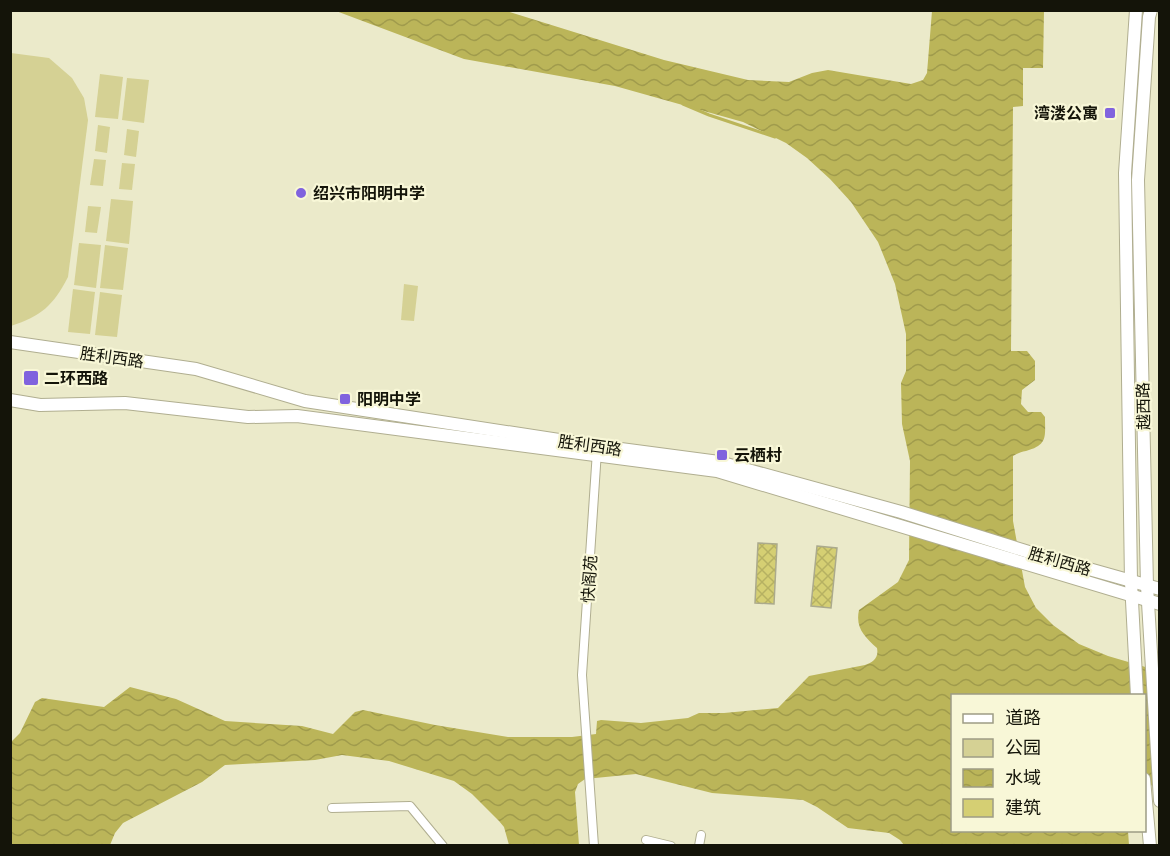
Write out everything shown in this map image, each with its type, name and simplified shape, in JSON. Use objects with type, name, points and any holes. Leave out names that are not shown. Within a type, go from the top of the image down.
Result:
[{"type":"main road","name":"越西路","points":[[1136,10],[1125,173],[1131,582],[1137,694]]},
{"type":"main road","name":"越西路","points":[[1151,10],[1138,180],[1154,602],[1151,664],[1160,801]]},
{"type":"main road","name":"胜利西路","points":[[10,342],[196,369],[305,401],[717,471],[900,526],[1153,587]]},
{"type":"main road","name":"胜利西路","points":[[10,400],[40,405],[125,403],[248,417],[297,416],[597,451],[719,462],[901,512],[1154,602]]},
{"type":"main road","points":[[1146,798],[1150,846]]},
{"type":"street","name":"快阁苑","points":[[594,846],[582,675],[597,451]]},
{"type":"street","points":[[332,808],[410,806],[443,846]]},
{"type":"street","points":[[699,846],[701,835]]},
{"type":"street","points":[[646,840],[671,846]]},
{"type":"green space","points":[[11,53],[49,58],[72,78],[84,98],[88,120],[68,277],[45,309],[11,326]]},
{"type":"green space","points":[[100,74],[123,77],[118,119],[95,117]]},
{"type":"green space","points":[[127,78],[149,80],[144,123],[122,120]]},
{"type":"green space","points":[[98,125],[110,127],[107,153],[95,151]]},
{"type":"green space","points":[[127,129],[139,131],[136,157],[124,155]]},
{"type":"green space","points":[[94,159],[106,160],[103,186],[90,185]]},
{"type":"green space","points":[[122,163],[135,164],[132,190],[119,189]]},
{"type":"green space","points":[[111,199],[133,201],[129,244],[106,241]]},
{"type":"green space","points":[[88,206],[101,207],[97,233],[85,232]]},
{"type":"green space","points":[[79,243],[101,245],[96,288],[74,285]]},
{"type":"green space","points":[[105,245],[128,248],[123,290],[100,288]]},
{"type":"green space","points":[[404,284],[418,286],[414,321],[401,320]]},
{"type":"green space","points":[[73,289],[95,292],[90,334],[68,332]]},
{"type":"green space","points":[[100,292],[122,295],[117,337],[95,335]]},
{"type":"water","points":[[336,11],[506,11],[664,60],[748,80],[789,82],[812,73],[828,70],[911,84],[923,80],[927,73],[932,11],[1044,11],[1043,68],[1023,68],[1023,106],[1013,107],[1011,351],[1027,351],[1035,361],[1035,380],[1022,390],[1021,404],[1028,412],[1041,412],[1045,417],[1045,430],[1042,443],[1013,456],[1013,521],[1025,587],[1036,608],[1053,625],[1079,644],[1108,656],[1159,671],[1159,787],[1146,784],[1146,694],[951,694],[951,832],[1128,832],[1129,845],[904,845],[889,833],[848,828],[803,800],[712,793],[636,774],[585,779],[578,784],[575,792],[579,845],[509,845],[504,827],[499,821],[472,794],[454,781],[389,761],[342,755],[315,760],[225,765],[202,782],[123,823],[115,833],[110,845],[11,845],[10,743],[20,733],[35,702],[42,698],[104,707],[130,687],[176,699],[225,721],[302,726],[333,734],[355,712],[363,710],[508,737],[572,737],[596,734],[597,721],[601,720],[641,723],[688,718],[699,713],[778,708],[809,676],[865,665],[876,657],[877,648],[865,636],[858,622],[859,610],[898,582],[909,560],[910,461],[902,424],[901,383],[906,371],[906,334],[895,284],[878,242],[851,202],[807,158],[786,143],[743,122],[615,86],[464,59]]},
{"type":"building","points":[[758,543],[777,544],[774,604],[755,603]]},
{"type":"building","points":[[817,546],[837,548],[831,608],[811,606]]},
{"type":"waterway","points":[[683,104],[775,137]]},
{"type":"place","name":"湾溇公寓","points":[[1110,113]]},
{"type":"place","name":"绍兴市阳明中学","points":[[301,193]]},
{"type":"place","name":"二环西路","points":[[31,378]]},
{"type":"place","name":"阳明中学","points":[[345,399]]},
{"type":"place","name":"云栖村","points":[[722,455]]}]
